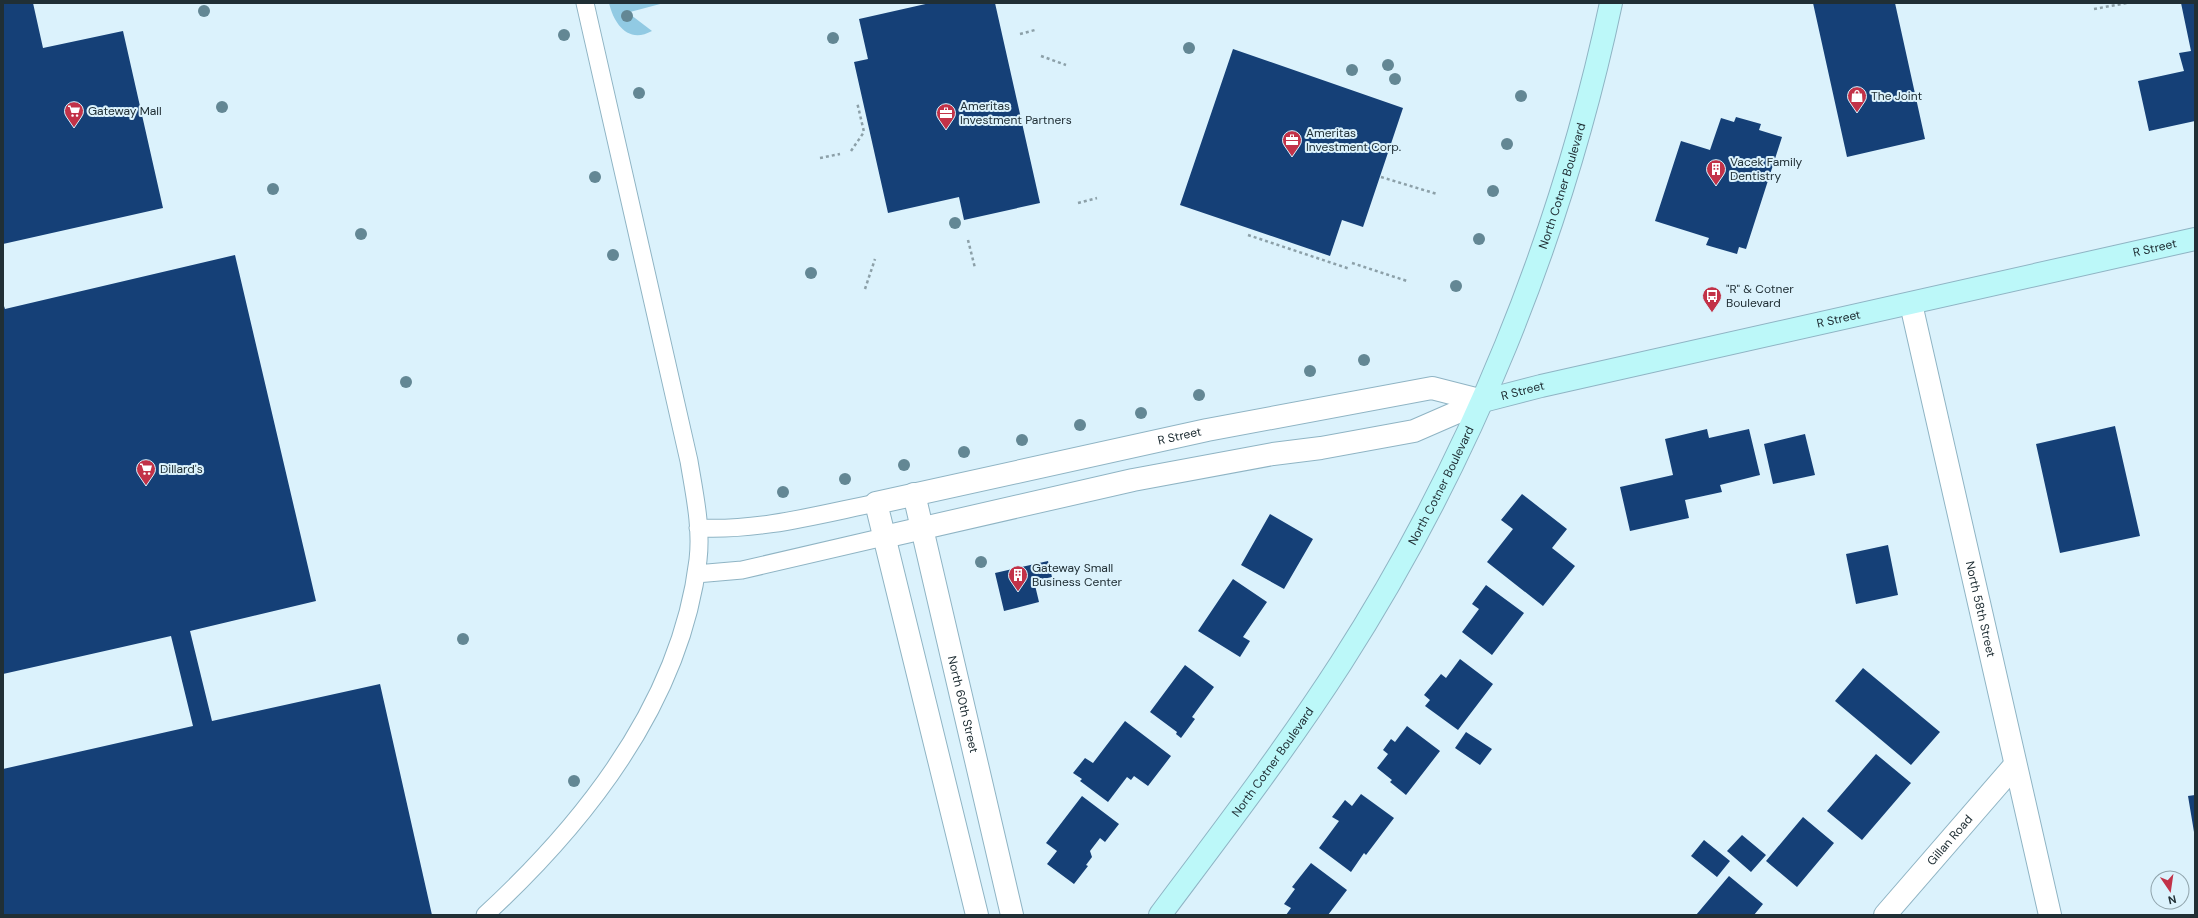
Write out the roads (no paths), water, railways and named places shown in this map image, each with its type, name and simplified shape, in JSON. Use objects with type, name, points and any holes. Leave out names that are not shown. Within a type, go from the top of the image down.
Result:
[{"type":"main road","name":"North Cotner Boulevard","points":[[1160,915],[1263,777],[1341,663],[1410,547],[1459,454],[1513,331],[1551,225],[1593,76],[1611,3]]},
{"type":"main road","name":"R Street","points":[[1483,401],[1556,382],[1911,304],[2195,239]]},
{"type":"street","name":"North 58th Street","points":[[1911,304],[2050,915]]},
{"type":"street","name":"R Street","points":[[876,503],[1206,430],[1432,388],[1483,401]]},
{"type":"street","name":"R Street","points":[[884,537],[1133,480],[1273,454],[1320,448],[1414,431],[1483,401]]},
{"type":"street","name":"North 60th Street","points":[[914,494],[1012,915]]},
{"type":"street","points":[[876,503],[977,915]]},
{"type":"street","name":"Gillan Road","points":[[1885,915],[2015,765]]},
{"type":"lane","points":[[485,915],[518,885],[556,844],[580,817],[616,768],[657,697],[688,613],[699,559],[698,528],[689,461],[585,3]]},
{"type":"lane","points":[[698,528],[728,530],[768,526],[876,503]]},
{"type":"lane","points":[[696,574],[742,570],[884,537]]},
{"type":"place","name":"The Joint","points":[[1857,113]]},
{"type":"place","name":"Gateway Mall","points":[[74,128]]},
{"type":"place","name":"Ameritas Investment Partners","points":[[946,130]]},
{"type":"place","name":"Ameritas Investment Corp.","points":[[1292,157]]},
{"type":"place","name":"Vacek Family Dentistry","points":[[1716,186]]},
{"type":"place","name":"\"R\" & Cotner Boulevard","points":[[1712,313]]},
{"type":"place","name":"Dillard's","points":[[146,486]]},
{"type":"place","name":"Gateway Small Business Center","points":[[1018,592]]}]
